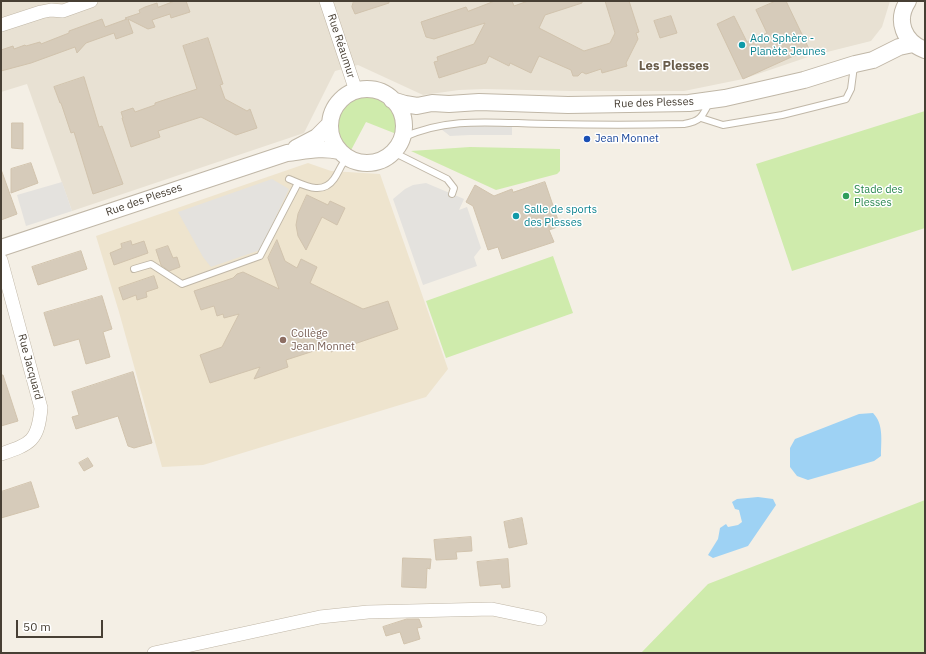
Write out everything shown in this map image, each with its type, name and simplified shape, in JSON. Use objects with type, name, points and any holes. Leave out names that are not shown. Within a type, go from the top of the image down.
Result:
[{"type":"street","points":[[1,25],[41,12],[50,5],[63,11],[91,1]]},
{"type":"street","name":"Rue Réaumur","points":[[326,1],[356,91]]},
{"type":"street","points":[[908,1],[902,12],[902,26],[906,36],[919,47]]},
{"type":"street","name":"Rue des Plesses","points":[[855,64],[887,43],[902,26]]},
{"type":"street","name":"Rue des Plesses","points":[[392,100],[411,106],[479,102],[568,105],[664,105],[689,103],[791,84],[872,60],[899,47],[919,47]]},
{"type":"street","points":[[368,90],[387,96],[392,100],[401,114],[402,134],[393,152],[379,161],[371,163],[358,162],[343,155],[336,147],[331,136],[330,124],[331,115],[340,100],[356,91],[368,90]]},
{"type":"street","name":"Rue des Plesses","points":[[402,134],[418,116],[425,112],[449,104]]},
{"type":"street","name":"Rue des Plesses","points":[[287,153],[317,136],[330,124]]},
{"type":"street","name":"Rue des Plesses","points":[[1,248],[287,153],[314,149],[330,149],[343,155]]},
{"type":"street","name":"Rue Jacquard","points":[[1,260],[41,408],[40,424],[31,440],[24,445],[1,454]]},
{"type":"street","points":[[154,653],[320,617],[368,612],[492,609],[540,619]]},
{"type":"lane","points":[[701,118],[723,125],[782,114],[846,99],[850,89],[855,64]]},
{"type":"lane","points":[[402,134],[416,132],[430,127],[463,122],[570,125],[684,124],[694,122],[701,118],[710,100]]},
{"type":"lane","points":[[393,152],[447,179],[454,188],[452,194]]},
{"type":"lane","points":[[288,179],[318,189],[326,187],[334,179],[342,164],[343,155]]},
{"type":"lane","points":[[134,269],[151,264],[182,284],[260,256],[298,183]]},
{"type":"shaded area","points":[[1,1],[890,1],[882,27],[871,41],[811,56],[743,79],[684,91],[484,89],[459,90],[423,95],[358,65],[335,71],[304,133],[72,211],[27,84],[1,92]]},
{"type":"shaded area","points":[[463,126],[512,126],[512,135],[450,136],[441,129]]},
{"type":"shaded area","name":"Collège Jean Monnet","points":[[308,163],[331,171],[380,174],[448,369],[426,397],[203,465],[162,467],[119,312],[96,236]]},
{"type":"shaded area","points":[[272,179],[289,189],[260,250],[211,267],[203,257],[178,212]]},
{"type":"shaded area","points":[[62,182],[72,211],[26,226],[17,195]]},
{"type":"shaded area","points":[[426,183],[464,199],[459,210],[467,207],[481,248],[474,257],[477,266],[423,285],[393,199],[405,189],[413,185]]},
{"type":"green space","points":[[366,94],[375,95],[382,98],[392,106],[398,119],[399,135],[366,122],[349,154],[337,140],[335,134],[335,121],[339,109],[347,100],[355,96]]},
{"type":"green space","name":"Stade des Plesses","points":[[925,111],[925,228],[792,271],[756,164]]},
{"type":"green space","points":[[470,147],[560,149],[560,171],[557,174],[496,190],[411,151]]},
{"type":"green space","points":[[553,256],[573,313],[446,358],[426,301]]},
{"type":"green space","points":[[925,500],[925,653],[641,653],[708,584]]},
{"type":"water","points":[[873,413],[879,422],[881,439],[881,456],[874,461],[808,480],[797,476],[790,467],[790,448],[795,439],[859,414]]},
{"type":"water","points":[[758,497],[773,499],[776,505],[748,546],[713,558],[708,555],[718,539],[720,528],[726,524],[728,527],[738,525],[742,522],[739,510],[735,509],[732,502],[737,499]]},
{"type":"building","points":[[175,1],[186,1],[190,12],[171,18],[170,14],[152,20],[155,27],[148,29],[128,19],[133,33],[116,39],[114,33],[86,43],[77,53],[75,47],[31,63],[1,71],[1,50],[13,46],[14,49],[40,42],[41,44],[69,33],[69,31],[102,19],[105,27],[140,13],[139,10],[145,7],[157,3],[158,7]]},
{"type":"building","points":[[354,1],[389,1],[389,3],[355,14],[352,7]]},
{"type":"building","points":[[495,1],[512,1],[514,6],[528,1],[582,1],[582,3],[545,15],[539,28],[584,51],[610,43],[615,33],[605,1],[629,1],[639,32],[636,33],[638,39],[626,63],[627,66],[602,73],[601,69],[586,74],[582,72],[578,76],[573,76],[571,70],[539,56],[531,73],[510,63],[509,66],[489,56],[486,63],[439,78],[434,62],[438,61],[437,57],[474,44],[485,23],[434,39],[426,37],[421,22],[466,7],[468,11]]},
{"type":"building","points":[[776,1],[786,1],[809,49],[743,79],[717,24],[734,16],[747,42],[767,33],[756,10]]},
{"type":"building","points":[[671,16],[677,33],[660,38],[654,21]]},
{"type":"building","points":[[208,38],[223,84],[220,85],[225,99],[247,111],[250,109],[257,128],[236,135],[201,117],[158,131],[160,137],[131,147],[121,112],[133,108],[135,112],[155,105],[155,103],[197,89],[183,46]]},
{"type":"building","points":[[84,77],[99,127],[102,126],[123,184],[93,194],[74,132],[71,133],[54,87]]},
{"type":"building","points":[[12,123],[23,123],[23,149],[12,148]]},
{"type":"building","points":[[31,163],[38,183],[11,193],[11,169]]},
{"type":"building","points":[[2,172],[17,214],[1,220],[1,173]]},
{"type":"building","name":"Salle de sports des Plesses","points":[[545,182],[560,226],[549,230],[554,242],[502,259],[498,247],[488,250],[473,206],[466,202],[475,185],[494,196],[512,189],[513,192]]},
{"type":"building","points":[[307,195],[328,205],[330,201],[345,208],[337,225],[322,217],[306,250],[298,236],[296,225],[298,214]]},
{"type":"building","points":[[277,240],[285,261],[297,268],[301,259],[317,267],[310,283],[363,309],[388,301],[398,329],[331,352],[329,346],[286,360],[288,367],[254,379],[260,367],[210,383],[200,355],[222,347],[239,314],[224,318],[223,314],[217,316],[214,306],[201,310],[194,291],[233,278],[237,274],[243,272],[279,289],[268,258]]},
{"type":"building","points":[[131,241],[132,245],[144,241],[148,253],[114,265],[110,253],[122,248],[121,244]]},
{"type":"building","points":[[168,246],[173,258],[177,257],[180,267],[169,271],[161,265],[156,250]]},
{"type":"building","points":[[81,251],[87,269],[38,285],[32,267]]},
{"type":"building","points":[[154,276],[158,288],[146,292],[147,297],[137,300],[136,295],[123,300],[119,288]]},
{"type":"building","points":[[102,296],[112,329],[103,332],[110,357],[86,364],[79,339],[54,346],[44,313]]},
{"type":"building","points":[[133,372],[152,443],[134,448],[128,446],[118,416],[76,429],[72,417],[79,415],[72,392]]},
{"type":"building","points":[[1,375],[3,375],[18,421],[1,426]]},
{"type":"building","points":[[88,458],[93,466],[84,471],[79,463]]},
{"type":"building","points":[[31,482],[39,507],[1,518],[1,492]]},
{"type":"building","points":[[522,518],[527,544],[509,548],[504,522]]},
{"type":"building","points":[[471,537],[472,551],[456,552],[457,559],[436,560],[434,540]]},
{"type":"building","points":[[403,558],[431,559],[430,569],[427,568],[426,588],[402,587]]},
{"type":"building","points":[[508,559],[510,587],[502,588],[501,584],[480,586],[477,562]]},
{"type":"building","points":[[407,619],[419,619],[422,627],[417,628],[420,639],[404,644],[400,632],[386,636],[383,627]]},
{"type":"place","name":"Ado Sphère - Planète Jeunes","points":[[742,45]]},
{"type":"place","name":"Jean Monnet","points":[[587,139]]},
{"type":"place","name":"Stade des Plesses","points":[[846,196]]},
{"type":"place","name":"Salle de sports des Plesses","points":[[516,216]]},
{"type":"place","name":"Collège Jean Monnet","points":[[283,340]]},
{"type":"district","name":"Les Plesses","points":[[674,66]]}]
